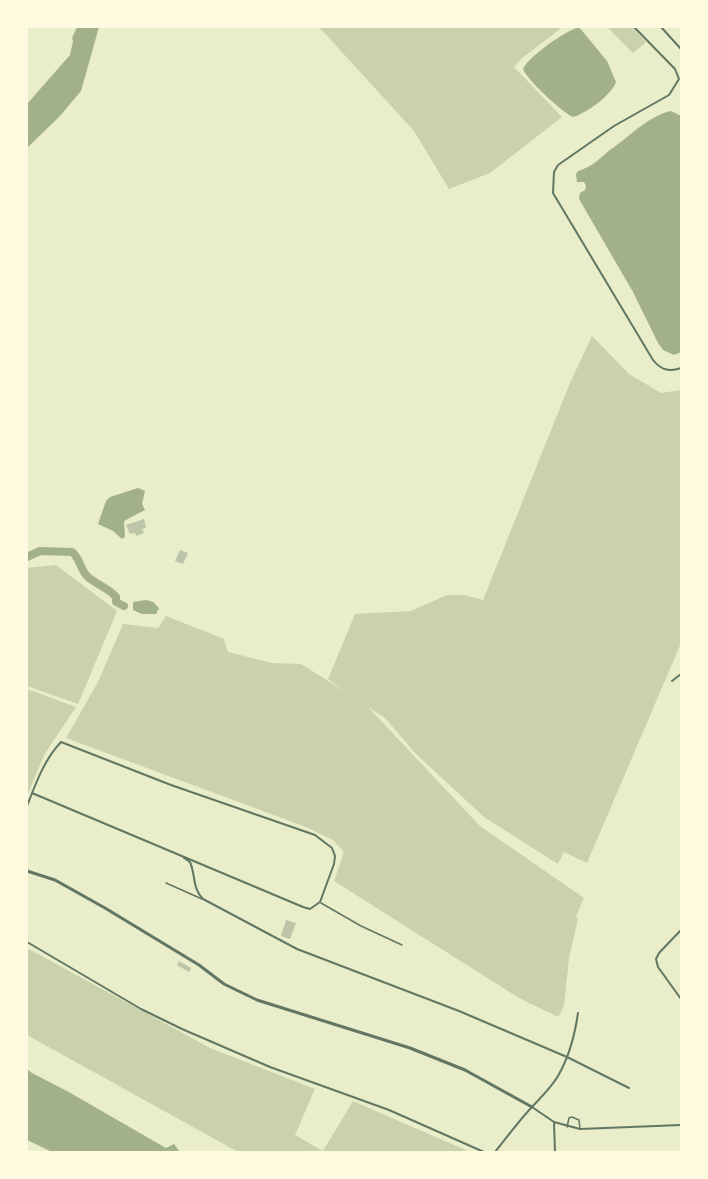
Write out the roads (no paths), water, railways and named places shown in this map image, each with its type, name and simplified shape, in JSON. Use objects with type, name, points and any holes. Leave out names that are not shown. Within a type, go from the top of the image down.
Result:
[{"type":"street","points":[[634,27],[675,69],[678,74],[677,83],[669,95],[614,126],[563,160],[554,172],[553,193],[653,360],[665,370],[681,368]]},
{"type":"street","points":[[661,27],[681,49]]},
{"type":"street","points":[[672,681],[681,675]]},
{"type":"street","points":[[27,806],[32,793],[46,761],[61,742],[171,786],[291,826],[325,841],[332,848],[335,856],[334,864],[320,902],[310,909],[32,793]]},
{"type":"street","points":[[179,855],[190,862],[194,885],[197,893],[203,899],[297,949],[459,1011],[567,1057],[629,1088]]},
{"type":"street","points":[[27,871],[55,880],[105,908],[199,965],[224,984],[257,1000],[411,1048],[465,1070],[532,1107],[554,1122],[580,1130],[681,1125]]},
{"type":"street","points":[[681,930],[656,959],[658,967],[681,999]]},
{"type":"street","points":[[27,942],[141,1009],[191,1034],[270,1067],[389,1110],[484,1152]]},
{"type":"street","points":[[495,1152],[554,1082],[567,1057],[576,1029],[578,1013]]},
{"type":"street","points":[[554,1122],[555,1152]]},
{"type":"lane","points":[[166,883],[203,899]]},
{"type":"lane","points":[[320,902],[402,945]]},
{"type":"lane","points":[[567,1127],[569,1118],[572,1117],[579,1120],[580,1130]]},
{"type":"waterway","points":[[27,557],[40,551],[72,552],[88,577],[110,591],[116,597],[116,602],[124,606]]}]
